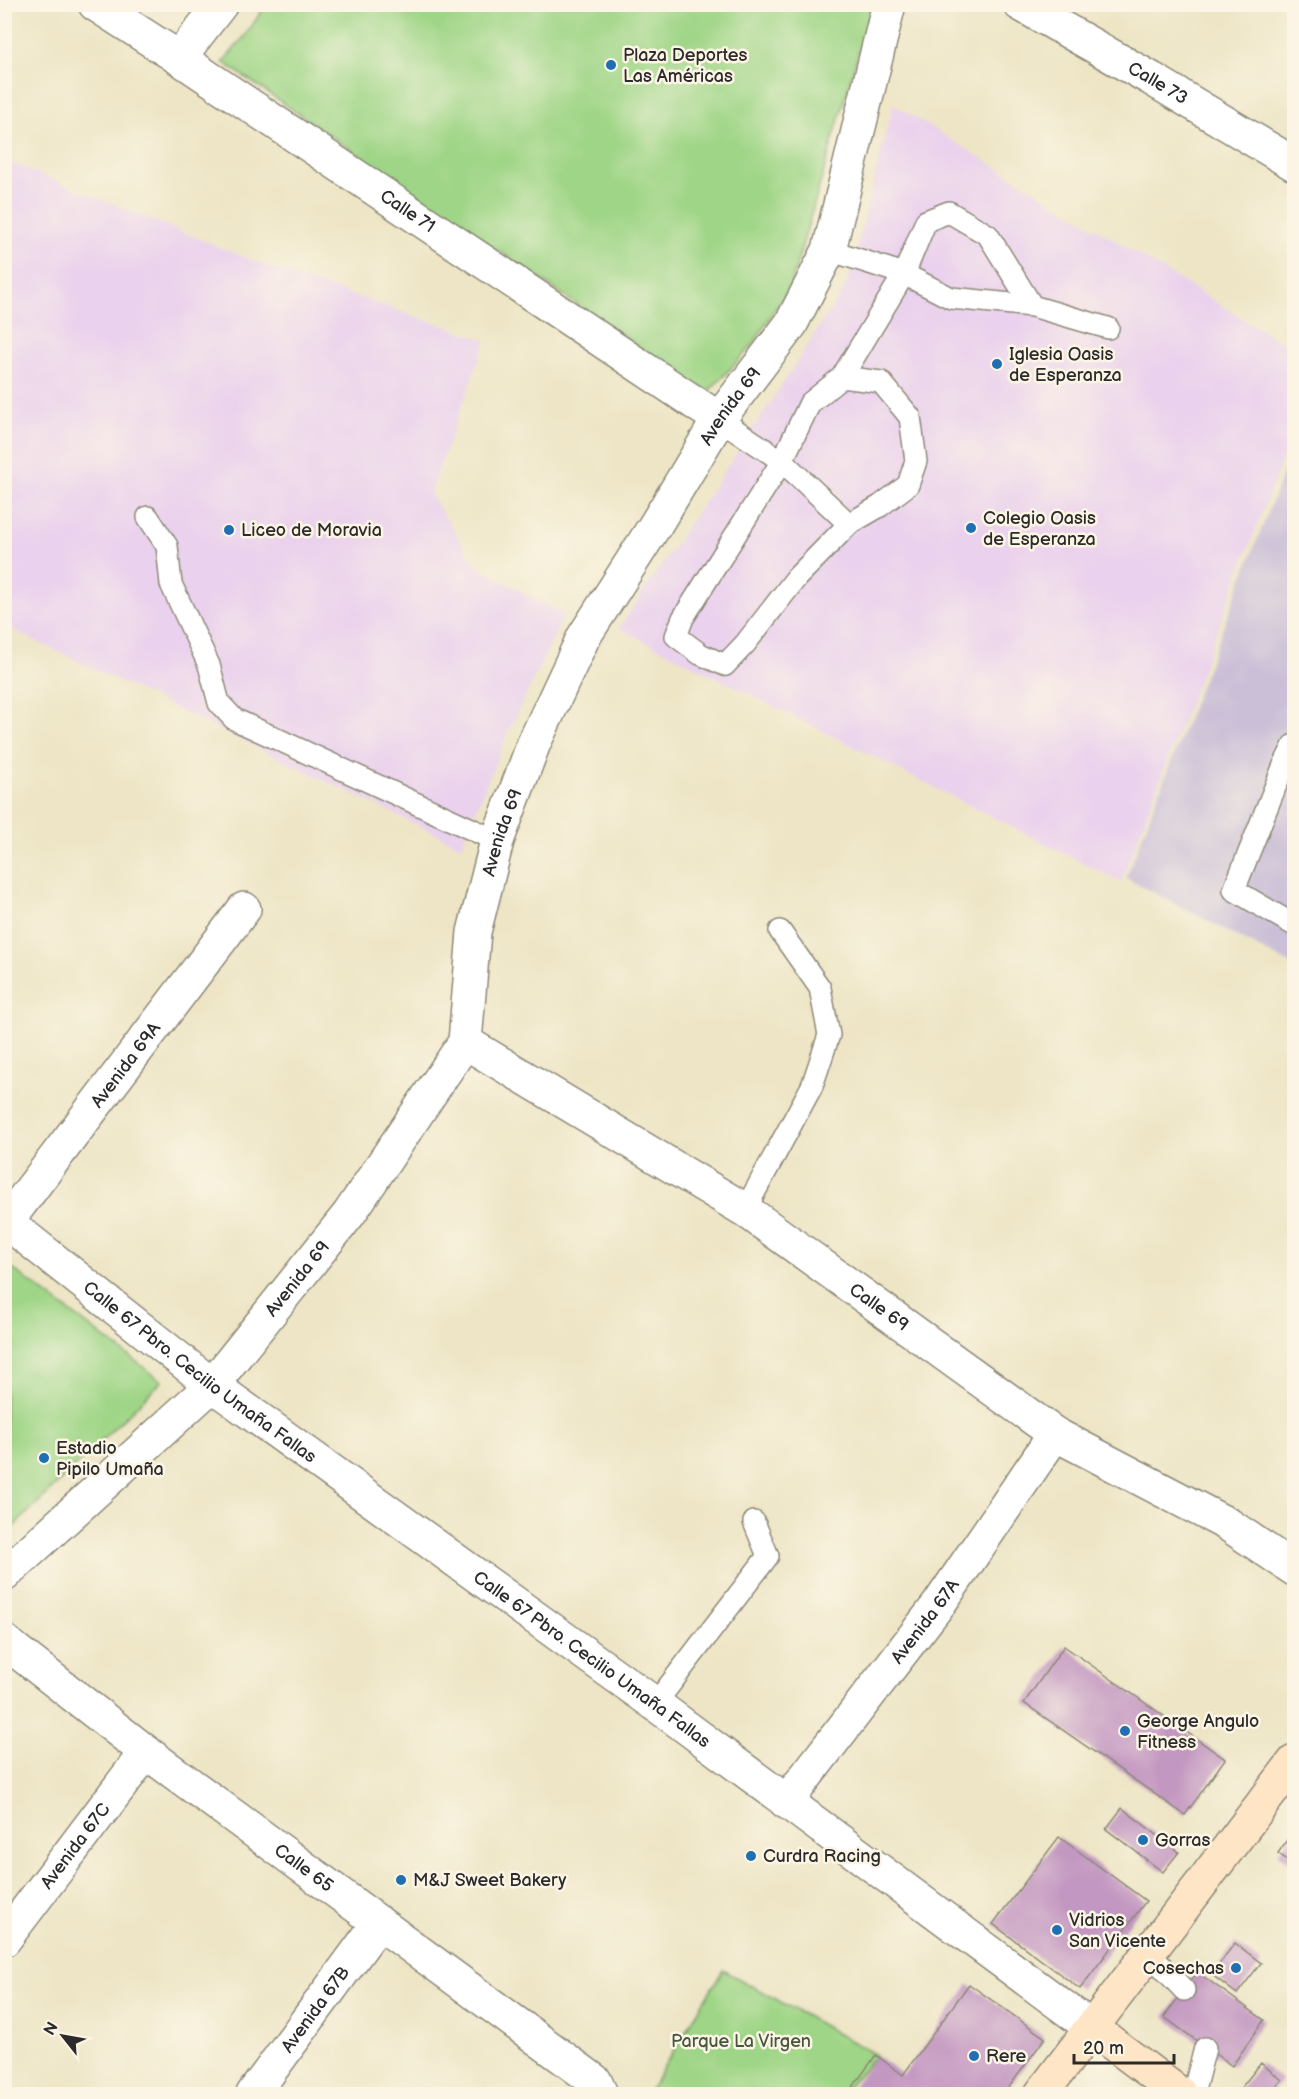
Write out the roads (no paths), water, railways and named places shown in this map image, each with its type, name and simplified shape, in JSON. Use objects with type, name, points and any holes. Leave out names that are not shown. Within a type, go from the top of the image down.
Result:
[{"type":"main road","points":[[1041,2094],[1294,1762]]},
{"type":"main road","name":"Calle 67 Pbro. Cecilio Umaña Fallas","points":[[1092,2028],[1180,2094]]},
{"type":"street","name":"Calle 71","points":[[95,4],[719,419]]},
{"type":"street","points":[[179,58],[221,4]]},
{"type":"street","name":"Avenida 69","points":[[4,1575],[212,1385],[349,1214],[465,1042],[474,932],[497,841],[534,743],[583,638],[656,524],[719,419],[791,324],[829,250],[889,4]]},
{"type":"street","name":"Calle 73","points":[[1020,4],[1294,164]]},
{"type":"street","name":"Avenida 69A","points":[[6,1220],[244,909]]},
{"type":"street","name":"Calle 69","points":[[465,1042],[744,1210],[1055,1434],[1229,1525],[1294,1569]]},
{"type":"street","name":"Calle 67 Pbro. Cecilio Umaña Fallas","points":[[6,1220],[212,1385],[655,1704],[1092,2028]]},
{"type":"street","name":"Avenida 67A","points":[[786,1802],[939,1604],[1055,1434]]},
{"type":"street","name":"Calle 65","points":[[4,1641],[146,1752],[378,1924],[596,2081],[601,2094]]},
{"type":"street","name":"Avenida 67C","points":[[4,1940],[146,1752]]},
{"type":"street","name":"Avenida 67B","points":[[253,2094],[378,1924]]},
{"type":"lane","points":[[842,377],[881,382],[910,417],[916,461],[908,484],[880,506],[849,524],[797,577],[745,644],[724,665],[700,654],[676,636],[683,618],[782,461],[810,403],[842,377],[904,274],[926,221],[949,212],[988,235],[1032,306]]},
{"type":"lane","points":[[829,250],[904,274],[951,298],[1032,306],[1108,328]]},
{"type":"lane","points":[[719,419],[782,461],[849,524]]},
{"type":"lane","points":[[148,517],[167,546],[171,584],[209,665],[219,703],[234,719],[497,841]]},
{"type":"lane","points":[[1294,745],[1234,890],[1294,925]]},
{"type":"lane","points":[[744,1210],[812,1086],[829,1035],[820,988],[780,931]]},
{"type":"lane","points":[[655,1704],[768,1556],[754,1522]]},
{"type":"lane","points":[[1149,1953],[1184,1990]]},
{"type":"lane","points":[[1193,2094],[1205,2048]]},
{"type":"place","name":"Plaza Deportes Las Américas","points":[[611,65]]},
{"type":"place","name":"Iglesia Oasis de Esperanza","points":[[997,364]]},
{"type":"place","name":"Colegio Oasis de Esperanza","points":[[971,528]]},
{"type":"place","name":"Liceo de Moravia","points":[[229,530]]},
{"type":"place","name":"Estadio Pipilo Umaña","points":[[44,1458]]},
{"type":"place","name":"George Angulo Fitness","points":[[1125,1731]]},
{"type":"place","name":"Gorras","points":[[1143,1840]]},
{"type":"place","name":"Curdra Racing","points":[[751,1856]]},
{"type":"place","name":"M&J Sweet Bakery","points":[[401,1880]]},
{"type":"place","name":"Vidrios San Vicente","points":[[1057,1930]]},
{"type":"place","name":"Cosechas","points":[[1236,1968]]},
{"type":"place","name":"Rere","points":[[974,2056]]},
{"type":"park label","name":"Parque La Virgen","points":[[741,2041]]}]
